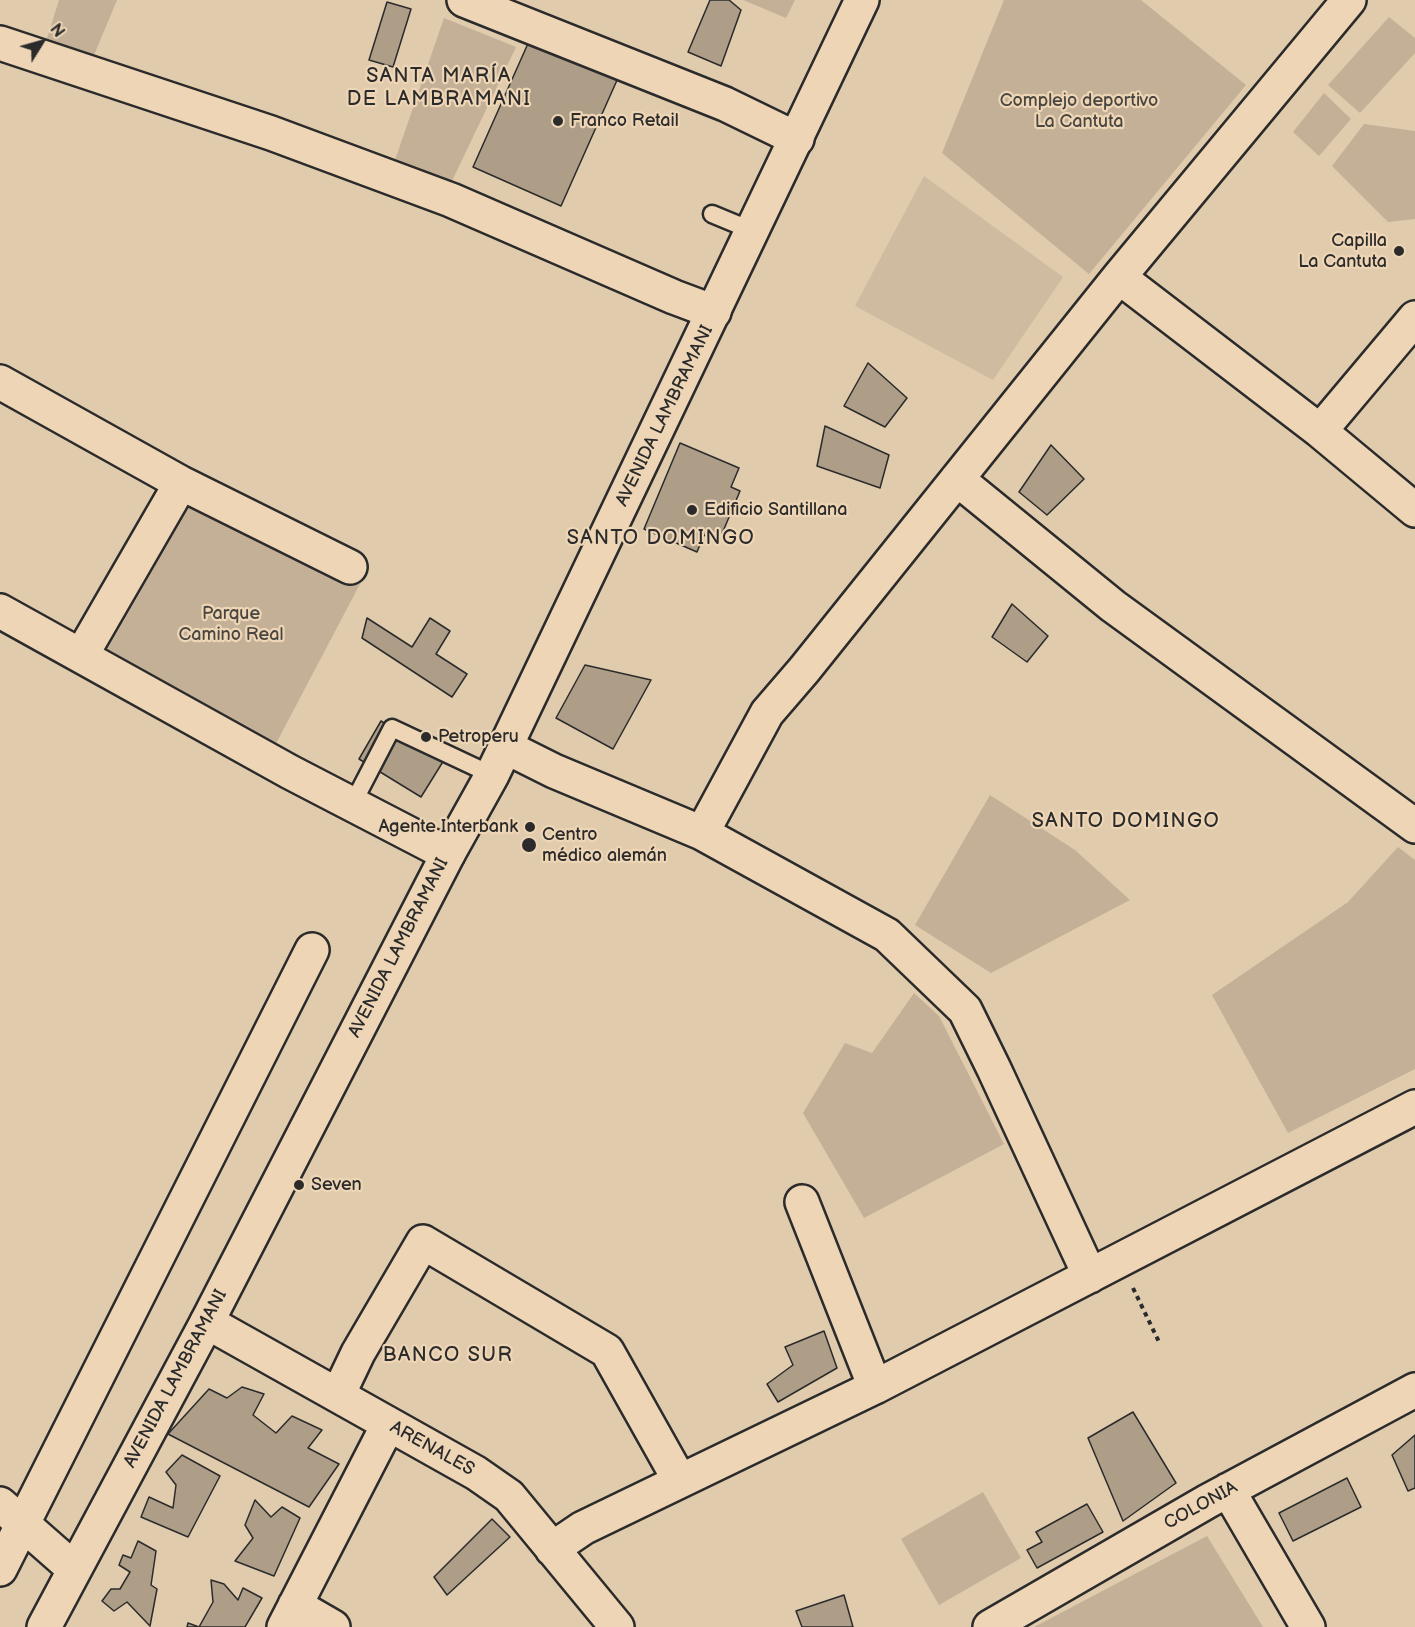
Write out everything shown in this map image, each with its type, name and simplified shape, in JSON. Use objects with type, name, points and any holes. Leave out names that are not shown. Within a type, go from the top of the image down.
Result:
[{"type":"street","points":[[464,0],[725,104],[796,139]]},
{"type":"street","name":"AVENIDA LAMBRAMANI","points":[[44,1627],[207,1322],[448,854],[499,761],[862,0]]},
{"type":"street","points":[[702,834],[767,713],[1119,277],[1349,0]]},
{"type":"street","points":[[0,43],[272,133],[441,196],[714,312]]},
{"type":"street","points":[[1119,277],[1320,431],[1415,510]]},
{"type":"street","points":[[1320,431],[1415,318]]},
{"type":"street","points":[[0,382],[181,483],[350,567]]},
{"type":"street","points":[[957,479],[1113,606],[1415,826]]},
{"type":"street","points":[[81,656],[181,483]]},
{"type":"street","points":[[0,611],[352,805],[448,854]]},
{"type":"street","points":[[499,761],[554,771],[702,834],[886,935],[965,1010],[1090,1276]]},
{"type":"street","points":[[0,1569],[11,1515],[312,950]]},
{"type":"street","points":[[552,1549],[583,1528],[875,1387],[1415,1107]]},
{"type":"street","points":[[802,1202],[875,1387]]},
{"type":"street","points":[[338,1395],[358,1353],[423,1242],[607,1351],[680,1481]]},
{"type":"street","name":"ARENALES","points":[[207,1322],[476,1473],[509,1496],[617,1627]]},
{"type":"street","name":"COLONIA","points":[[990,1627],[1228,1490],[1415,1390]]},
{"type":"street","points":[[333,1627],[289,1616],[388,1425]]},
{"type":"street","points":[[1228,1490],[1308,1627]]},
{"type":"street","points":[[11,1515],[74,1569]]},
{"type":"lane","points":[[712,214],[753,231]]},
{"type":"lane","points":[[352,805],[392,728],[499,761]]},
{"type":"path","points":[[1119,1260],[1160,1344]]},
{"type":"shaded area","points":[[924,176],[1063,277],[993,380],[855,306]]},
{"type":"green space","points":[[59,0],[117,0],[92,60],[46,42]]},
{"type":"green space","points":[[743,0],[795,0],[786,18]]},
{"type":"green space","name":"Complejo deportivo La Cantuta","points":[[1004,0],[1141,0],[1246,85],[1089,274],[942,153]]},
{"type":"green space","points":[[1389,17],[1415,38],[1415,53],[1360,113],[1328,85]]},
{"type":"green space","points":[[444,18],[516,47],[451,183],[395,160]]},
{"type":"green space","points":[[1324,93],[1351,119],[1319,156],[1293,132]]},
{"type":"green space","points":[[1364,124],[1415,131],[1415,219],[1388,222],[1332,166]]},
{"type":"green space","name":"Parque Camino Real","points":[[196,495],[361,582],[270,755],[100,662]]},
{"type":"green space","points":[[990,795],[1075,850],[1130,900],[991,973],[915,925]]},
{"type":"green space","points":[[1398,847],[1415,860],[1415,1069],[1288,1133],[1212,995],[1348,902]]},
{"type":"green space","points":[[914,993],[939,1016],[1004,1144],[864,1218],[803,1113],[845,1043],[872,1053]]},
{"type":"green space","points":[[983,1492],[1021,1558],[939,1605],[901,1539]]},
{"type":"green space","points":[[1207,1536],[1263,1627],[1034,1627]]},
{"type":"building","points":[[710,0],[729,0],[741,10],[721,66],[688,52]]},
{"type":"building","points":[[387,2],[411,9],[393,67],[369,60]]},
{"type":"building","points":[[530,39],[618,78],[561,206],[473,167]]},
{"type":"building","points":[[868,363],[907,398],[885,427],[844,406]]},
{"type":"building","points":[[825,426],[889,455],[880,488],[817,466]]},
{"type":"building","name":"Edificio Santillana","points":[[680,443],[739,468],[731,487],[740,491],[719,541],[704,535],[697,552],[644,529]]},
{"type":"building","points":[[1051,445],[1084,479],[1047,515],[1019,492]]},
{"type":"building","points":[[1012,604],[1048,636],[1027,662],[992,637]]},
{"type":"building","points":[[367,618],[412,647],[430,618],[450,631],[436,654],[467,674],[452,697],[362,638]]},
{"type":"building","points":[[585,665],[651,680],[613,749],[556,718]]},
{"type":"building","points":[[381,721],[444,760],[421,797],[359,759]]},
{"type":"building","points":[[824,1331],[837,1368],[778,1402],[767,1384],[793,1365],[785,1347]]},
{"type":"building","points":[[242,1387],[264,1394],[253,1415],[276,1433],[292,1416],[322,1430],[308,1448],[339,1464],[309,1507],[168,1434],[209,1389],[227,1398]]},
{"type":"building","points":[[1133,1412],[1176,1483],[1123,1521],[1088,1438]]},
{"type":"building","points":[[1415,1435],[1415,1488],[1408,1491],[1392,1455]]},
{"type":"building","points":[[182,1455],[220,1476],[188,1537],[141,1517],[149,1497],[173,1508],[176,1485],[166,1472]]},
{"type":"building","points":[[1347,1478],[1361,1507],[1293,1541],[1279,1513]]},
{"type":"building","points":[[255,1500],[271,1517],[282,1507],[300,1518],[274,1576],[235,1561],[253,1538],[245,1525]]},
{"type":"building","points":[[1087,1504],[1103,1532],[1037,1568],[1027,1550],[1042,1542],[1036,1532]]},
{"type":"building","points":[[492,1519],[510,1537],[447,1595],[434,1577]]},
{"type":"building","points":[[138,1541],[156,1551],[151,1585],[157,1589],[150,1626],[127,1602],[114,1611],[102,1601],[111,1589],[120,1589],[130,1572],[119,1565],[123,1555],[131,1558]]},
{"type":"building","points":[[211,1580],[224,1584],[238,1600],[243,1588],[262,1598],[245,1627],[199,1627],[213,1602]]},
{"type":"building","points":[[844,1595],[853,1627],[802,1627],[796,1611]]},
{"type":"building","points":[[188,1623],[199,1627],[187,1627]]},
{"type":"place","name":"Franco Retail","points":[[558,121]]},
{"type":"place","name":"Capilla La Cantuta","points":[[1399,251]]},
{"type":"place","name":"Edificio Santillana","points":[[692,510]]},
{"type":"place","name":"Petroperu","points":[[426,737]]},
{"type":"place","name":"Agente Interbank","points":[[530,827]]},
{"type":"place","name":"Centro médico alemán","points":[[529,845]]},
{"type":"place","name":"Seven","points":[[299,1185]]},
{"type":"district","name":"SANTA MARÍA DE LAMBRAMANI","points":[[439,88]]},
{"type":"district","name":"SANTO DOMINGO","points":[[661,539]]},
{"type":"district","name":"SANTO DOMINGO","points":[[1126,822]]},
{"type":"district","name":"BANCO SUR","points":[[448,1356]]}]
